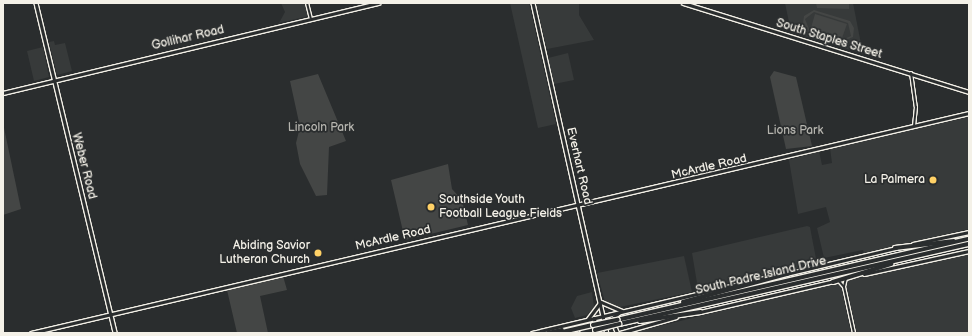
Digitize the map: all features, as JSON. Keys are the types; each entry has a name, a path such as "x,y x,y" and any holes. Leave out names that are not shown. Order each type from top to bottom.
{"highway":[{"name":"South Padre Island Drive","path":"558,333 969,239"},
{"path":"895,248 959,241"},
{"name":"South Padre Island Drive","path":"582,333 969,244"},
{"path":"833,282 907,258"},
{"path":"637,315 786,274"},
{"path":"620,324 700,312"},
{"path":"548,333 575,329"}],"main road":[{"name":"Weber Road","path":"36,3 115,333"},
{"name":"Gollihar Road","path":"3,92 378,3"},
{"name":"Everhart Road","path":"533,3 607,333"},
{"name":"South Staples Street","path":"682,3 911,73 969,93"},
{"name":"McArdle Road","path":"31,333 578,203 709,177 914,125 969,113"},
{"path":"532,333 604,315 969,232"},
{"path":"620,333 700,312 969,251"},
{"path":"588,319 601,302 622,311"},
{"path":"617,333 611,319 622,311"},
{"path":"593,318 598,321 599,333"}],"street":[{"path":"307,3 311,19"},
{"path":"911,73 916,107 914,125"},
{"path":"846,278 844,287 854,333"},
{"path":"838,280 844,287"}],"shaded area":[{"path":"281,3 306,3 309,16 279,23 285,12"},
{"path":"510,3 529,3 556,124 538,128"},
{"path":"536,3 579,3 579,15 594,40 547,49"},
{"path":"785,3 853,3 863,54 791,32"},
{"path":"54,41 55,45 65,43 72,71 57,75 49,42"},
{"path":"43,47 49,77 34,81 27,51"},
{"path":"568,53 574,80 554,84 548,58"},
{"path":"969,117 969,229 864,253 863,250 824,258 817,228 830,222 826,207 798,214 789,160 819,151 822,165 832,163 830,148"},
{"path":"807,226 810,227 817,264 698,289 692,253"},
{"path":"969,252 969,333 857,333 846,285 849,280"},
{"path":"684,256 692,292 620,307 605,302 597,273"},
{"path":"836,283 841,286 851,333 631,333"},
{"path":"592,292 594,307 587,315 575,318 571,308 577,296"}],"green space":[{"path":"816,3 849,3 849,9 817,8"},
{"path":"814,10 850,21 854,28 853,37 841,42 802,30 804,16","holes":["814,12 848,23 851,36 842,40 809,29 805,19"]},
{"path":"815,14 847,24 842,38 811,28"},
{"name":"Lions Park","path":"774,71 796,77 812,146 786,149 770,77"},
{"name":"Lincoln Park","path":"318,74 346,141 329,147 327,195 316,196 300,164 296,143 300,127 290,81"},
{"path":"3,123 21,209 3,215"},
{"name":"Southside Youth Football League Fields","path":"448,164 452,189 462,200 468,225 405,240 391,180"},
{"path":"283,276 287,290 260,296 268,333 237,333 227,290"}],"place":[{"name":"La Palmera","path":"933,180"},
{"name":"Southside Youth Football League Fields","path":"431,207"},
{"name":"Abiding Savior Lutheran Church","path":"318,253"}]}
